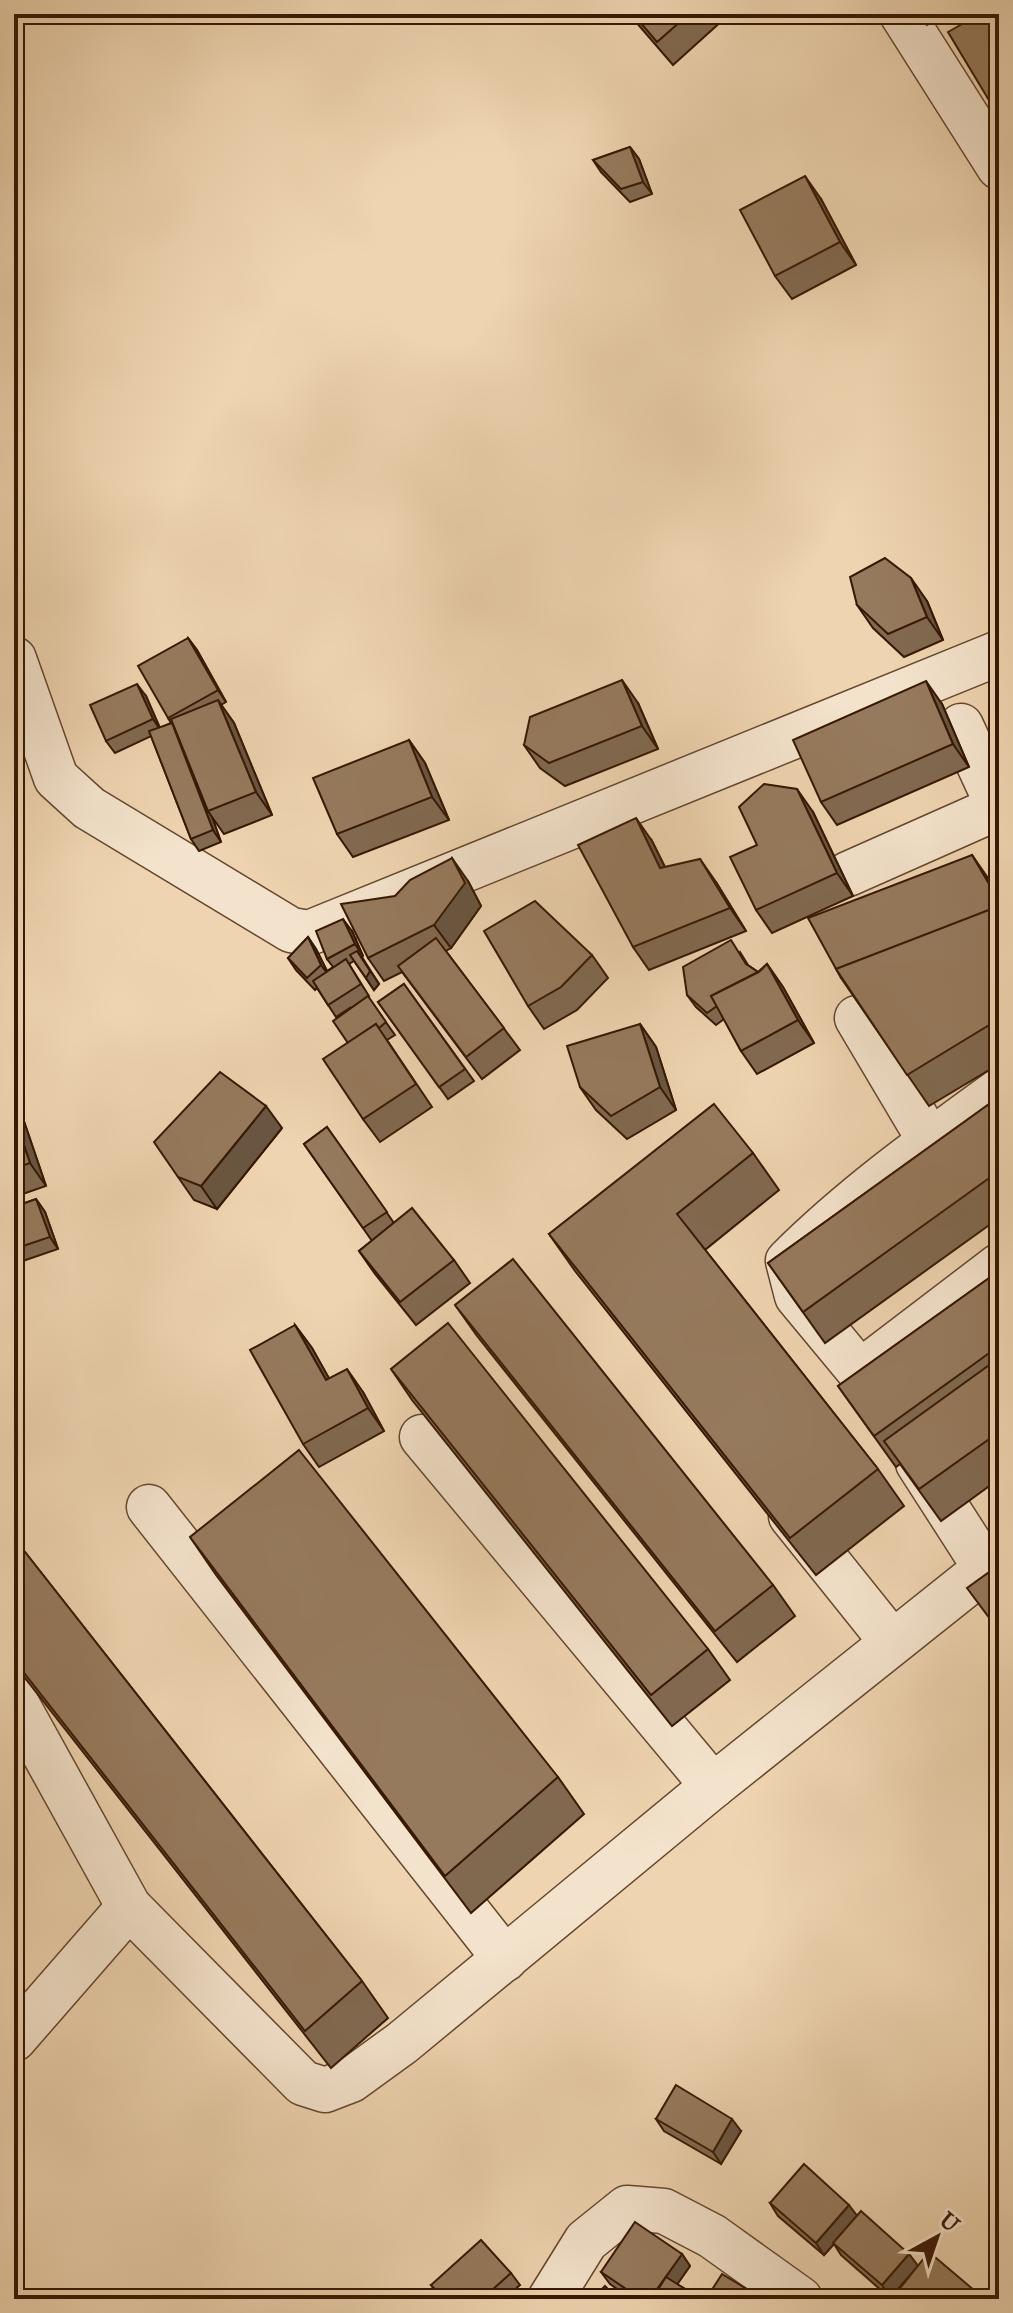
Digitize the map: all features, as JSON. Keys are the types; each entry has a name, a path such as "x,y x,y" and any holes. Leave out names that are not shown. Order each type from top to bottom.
{"street":[{"path":"902,14 999,167"},
{"path":"14,659 56,778 89,808 291,930 309,933 999,653"},
{"path":"848,874 999,807 961,726"},
{"path":"857,1018 930,1141"},
{"path":"14,1699 129,1907 303,2083 325,2090 351,2080 402,2043 892,1642 994,1572 860,1372 797,1296 788,1261 818,1231 930,1141 999,1091"},
{"path":"860,1372 999,1266"},
{"path":"422,1437 713,1786"},
{"path":"764,1483 892,1642"},
{"path":"149,1507 505,1959"},
{"path":"14,2039 129,1907"},
{"path":"550,2299 586,2241 627,2208 664,2211 700,2230 800,2299"}],"building":[{"path":"633,14 689,14 657,42"},
{"path":"980,14 999,16 999,117 948,32"},
{"path":"630,147 643,182 621,189 593,160"},
{"path":"805,176 840,242 775,276 740,210"},
{"path":"885,558 911,578 927,617 888,634 857,605 850,577"},
{"path":"188,638 218,690 168,718 138,666"},
{"path":"622,680 642,726 549,763 524,745 530,717"},
{"path":"926,681 953,744 821,802 793,740"},
{"path":"137,684 153,719 106,741 90,705"},
{"path":"218,700 256,792 208,811 171,719"},
{"path":"172,723 213,830 191,839 149,731"},
{"path":"409,740 432,797 337,834 313,778"},
{"path":"764,784 797,789 837,873 756,910 730,857 757,845 739,807"},
{"path":"636,818 660,868 700,859 730,908 633,947 578,845"},
{"path":"972,855 999,901 999,907 836,969 808,918"},
{"path":"452,858 465,883 434,925 368,958 341,904 395,896 410,880"},
{"path":"535,901 592,955 561,987 528,1006 484,931"},
{"path":"999,906 999,1019 907,1075 836,969"},
{"path":"343,919 355,944 327,959 316,931"},
{"path":"308,937 321,965 307,978 288,958"},
{"path":"436,938 504,1028 466,1057 398,966"},
{"path":"731,940 746,964 758,972 711,996 717,1006 707,1013 687,995 683,967"},
{"path":"357,951 370,971 366,978 350,955"},
{"path":"346,959 361,984 328,1005 313,981"},
{"path":"767,964 798,1020 741,1051 711,996 759,972"},
{"path":"404,984 465,1069 439,1087 378,1002"},
{"path":"368,996 386,1022 379,1028 376,1024 348,1043 333,1021"},
{"path":"376,1024 416,1084 363,1119 323,1059"},
{"path":"640,1024 660,1087 611,1116 580,1087 567,1046"},
{"path":"220,1072 266,1106 201,1186 178,1177 154,1142"},
{"path":"999,1097 999,1171 803,1312 768,1263"},
{"path":"714,1104 753,1153 677,1214 878,1469 790,1538 549,1234"},
{"path":"14,1116 30,1163 14,1169"},
{"path":"327,1127 387,1212 363,1228 304,1144"},
{"path":"36,1199 50,1237 14,1249 14,1207"},
{"path":"412,1208 454,1260 400,1302 359,1251"},
{"path":"513,1259 773,1585 715,1631 455,1305"},
{"path":"999,1271 999,1346 874,1436 838,1386"},
{"path":"448,1323 708,1649 651,1695 391,1369"},
{"path":"295,1325 326,1380 347,1369 368,1408 303,1444 250,1350"},
{"path":"999,1358 999,1432 919,1489 884,1441"},
{"path":"299,1450 558,1777 445,1876 190,1537"},
{"path":"14,1538 362,1981 305,2031 14,1660"},
{"path":"999,1565 999,1631 967,1588"},
{"path":"676,2085 732,2119 713,2152 656,2119"},
{"path":"804,2164 849,2205 816,2243 770,2203"},
{"path":"861,2211 909,2254 882,2285 833,2243"},
{"path":"635,2222 682,2254 650,2299 641,2299 601,2272"},
{"path":"481,2240 511,2273 482,2299 444,2299 431,2285"},
{"path":"929,2252 975,2291 968,2299 906,2299 897,2292"},
{"path":"722,2274 760,2297 759,2299 706,2299"},
{"path":"666,2277 701,2299 652,2299"},
{"path":"605,2286 618,2299 592,2299"}]}
